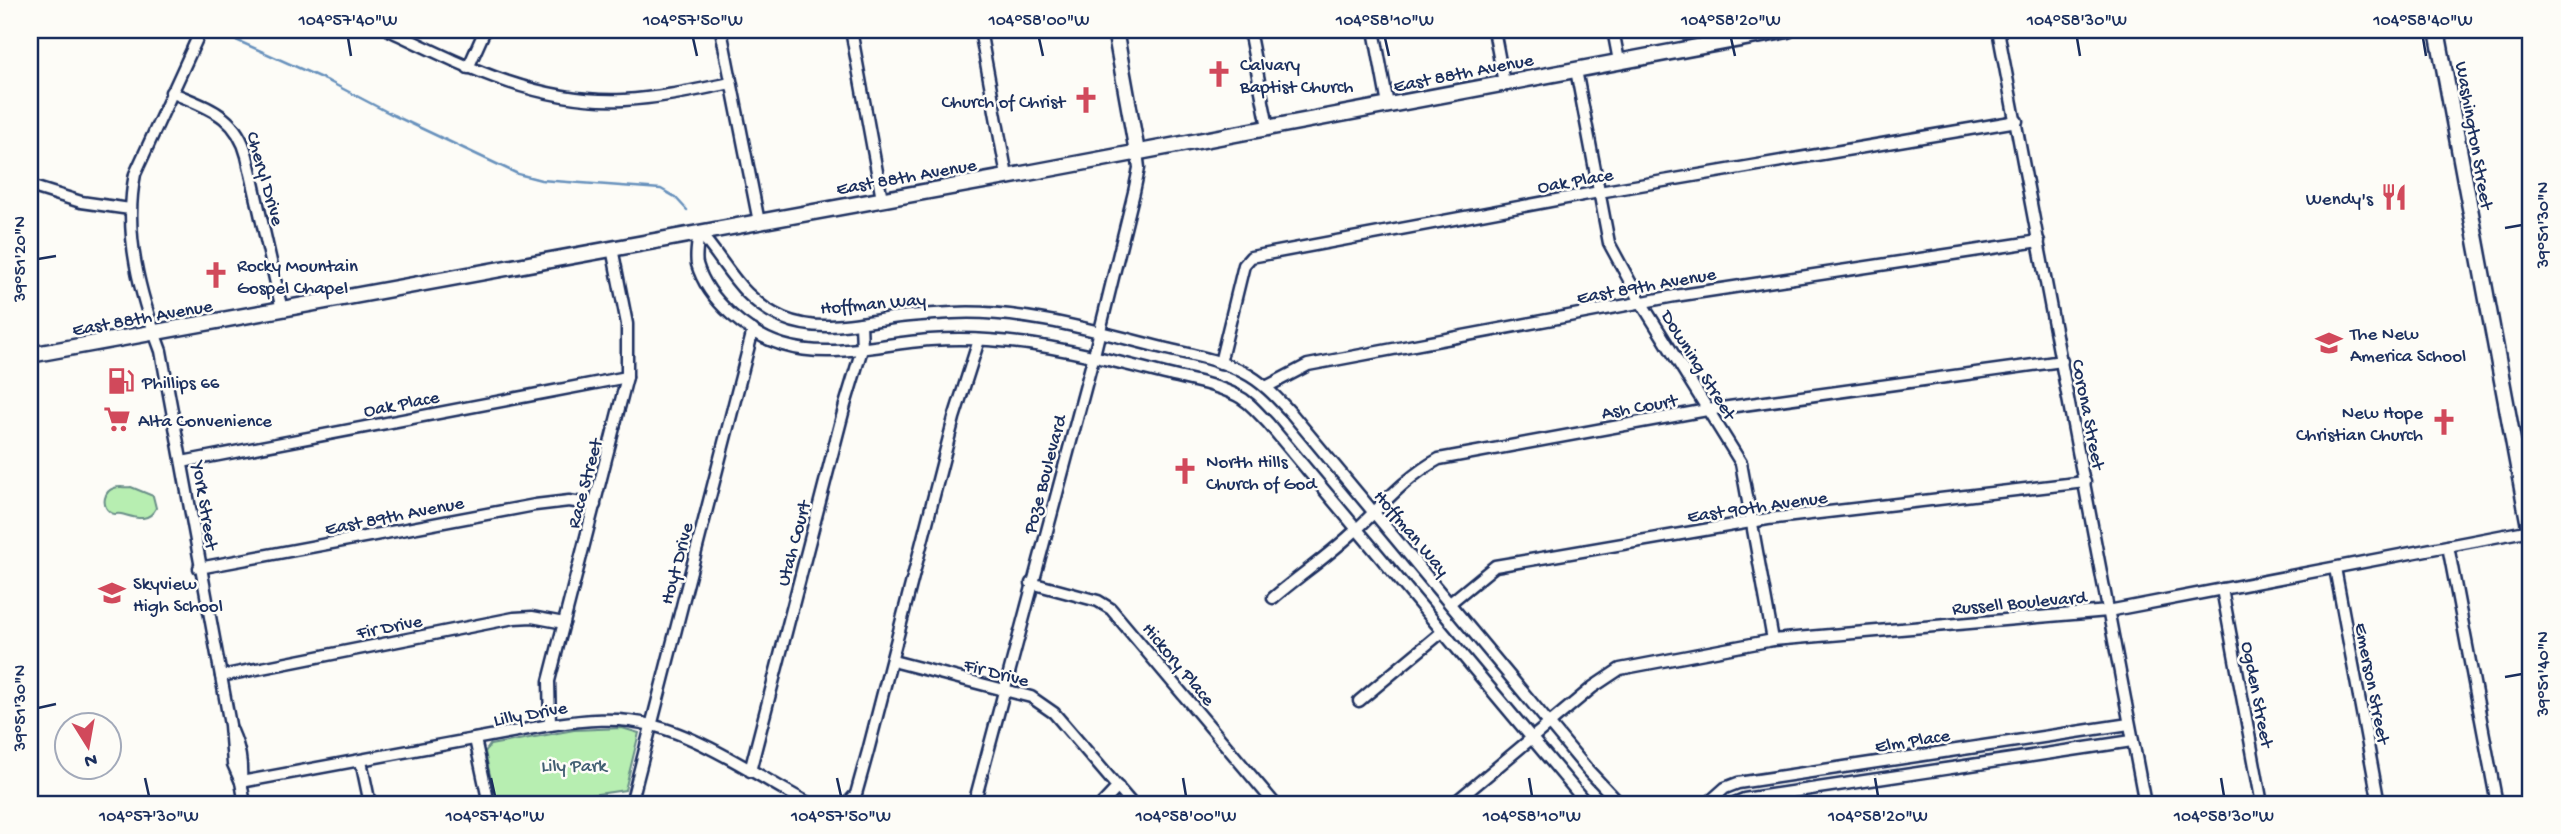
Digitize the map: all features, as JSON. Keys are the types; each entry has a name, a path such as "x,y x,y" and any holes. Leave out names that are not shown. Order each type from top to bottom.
{"main road":[{"path":"1115,30 1137,152"},
{"name":"East 88th Avenue","path":"30,355 1576,70 1734,35 1788,30"},
{"name":"Washington Street","path":"2437,30 2531,533"}],"street":[{"path":"389,30 468,68 535,91 592,99 647,98 731,83"},
{"path":"468,68 485,30"},
{"path":"721,30 759,222"},
{"path":"851,30 882,199"},
{"path":"979,30 1007,176"},
{"path":"1249,30 1268,127"},
{"path":"1374,30 1388,105"},
{"path":"1494,30 1504,83"},
{"path":"1613,30 1619,61"},
{"name":"Corona Street","path":"1998,30 2145,804"},
{"name":"York Street","path":"201,31 135,174 130,209 132,242 141,286 161,351 230,725 233,764 241,782 245,804"},
{"name":"Downing Street","path":"1576,70 1609,243 1641,302 1741,463 1773,640"},
{"name":"Cheryl Drive","path":"171,92 219,114 239,132 247,156 282,310"},
{"name":"Oak Place","path":"1220,363 1244,265 1251,257 1599,192 2017,121"},
{"name":"Poze Boulevard","path":"974,804 1094,355 1134,192 1139,168 1137,152"},
{"path":"30,186 82,202 130,209"},
{"path":"699,233 696,261 703,276 729,311 753,330 783,345 820,352 930,340 1035,344 1094,355 1211,386 1244,400 1268,423 1587,804"},
{"name":"Hoffman Way","path":"699,233 718,254 736,284 752,300 785,319 806,325 827,327 900,317 983,312 1099,332 1220,363 1245,373 1266,387 1291,414 1620,804"},
{"name":"East 89th Avenue","path":"1266,387 1308,365 1641,302 2039,241"},
{"name":"Race Street","path":"550,725 549,681 627,377 627,324 612,248"},
{"name":"Utah Court","path":"750,771 862,349 860,323"},
{"name":"Hoyt Drive","path":"631,804 753,330"},
{"path":"848,804 856,794 954,418 979,340"},
{"name":"Ash Court","path":"1273,598 1357,529 1426,466 1439,459 1707,410 2062,361"},
{"name":"Oak Place","path":"182,461 627,377"},
{"name":"East 90th Avenue","path":"1450,603 1494,566 1752,521 2085,482"},
{"name":"East 89th Avenue","path":"199,568 535,505 569,501 595,505"},
{"name":"Russell Boulevard","path":"1453,804 1593,687 1620,669 1773,640 2108,611 2448,546 2531,533"},
{"path":"2448,546 2497,804"},
{"name":"Emerson Street","path":"2335,568 2379,804"},
{"name":"Hickory Place","path":"1031,583 1098,601 1111,609 1275,804"},
{"name":"Ogden Street","path":"2222,589 2262,804"},
{"name":"Fir Drive","path":"221,676 514,618 532,617 564,623"},
{"path":"1359,701 1443,632"},
{"name":"Fir Drive","path":"892,661 1031,697 1049,708 1132,804"},
{"name":"Lilly Drive","path":"241,782 595,719 651,724 695,741 810,804"},
{"name":"Elm Place","path":"1707,804 1726,788 1738,783 2129,724"},
{"path":"475,739 489,804"},
{"name":"Elm Place","path":"1732,804 2132,741"},
{"path":"361,761 370,804"},
{"path":"1102,804 1118,788"}],"green space":[{"path":"116,487 131,487 153,496 156,508 149,516 140,518 114,514 107,509 105,502 108,492"},
{"name":"Lily Park","path":"622,728 639,733 625,790 529,804 496,804 485,752 490,745 574,730"}],"waterway":[{"path":"218,32 328,81 518,174 541,180 661,189 675,197 687,210"}],"place":[{"name":"Calvary Baptist Church","path":"1219,74"},
{"name":"Church of Christ","path":"1086,100"},
{"name":"Wendy's","path":"2394,197"},
{"name":"Rocky Mountain Gospel Chapel","path":"216,275"},
{"name":"The New America School","path":"2329,343"},
{"name":"Phillips 66","path":"121,381"},
{"name":"Alta Convenience","path":"117,419"},
{"name":"New Hope Christian Church","path":"2444,422"},
{"name":"North Hills Church of God","path":"1185,471"},
{"name":"Skyview High School","path":"112,593"}]}
